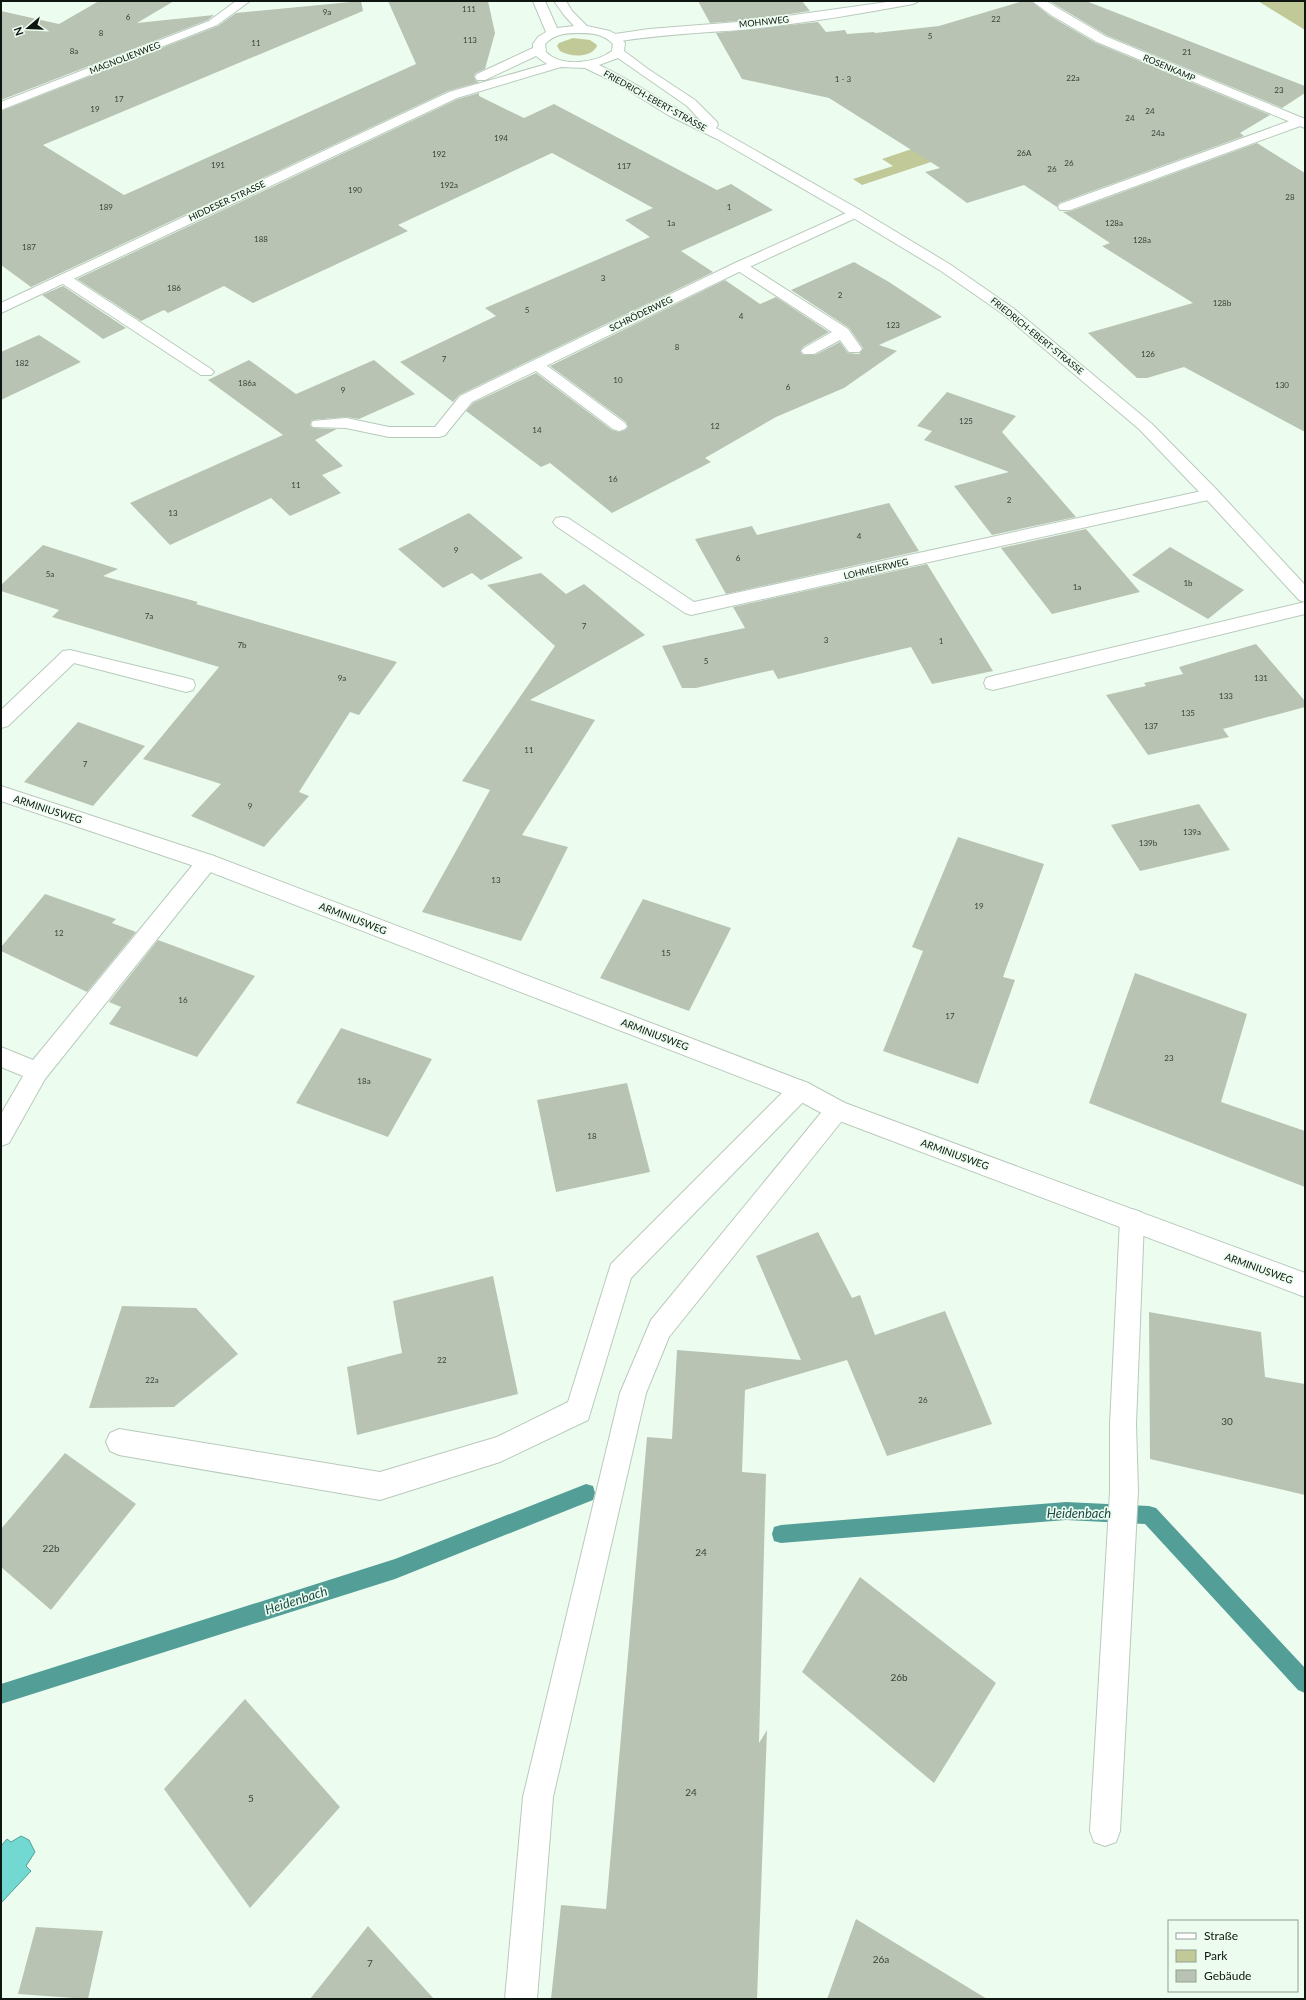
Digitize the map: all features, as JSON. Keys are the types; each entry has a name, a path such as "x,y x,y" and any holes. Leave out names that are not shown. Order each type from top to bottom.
{"street":[{"name":"MAGNOLIENWEG","path":"1,106 213,23 244,1"},
{"path":"539,1 553,33"},
{"path":"560,1 568,13 584,29"},
{"name":"MOHNWEG","path":"615,38 682,28 750,25 858,12 913,1"},
{"name":"ROSENKAMP","path":"1038,1 1055,13 1101,39 1302,123"},
{"path":"584,29 598,31 615,38 619,46 618,52 609,59 588,65 559,64 542,56 539,50 541,41 553,33 584,29"},
{"name":"HIDDESER STRASSE","path":"453,95 476,79 539,50"},
{"name":"FRIEDRICH-EBERT-STRASSE","path":"618,52 644,72 690,103 722,136"},
{"name":"HIDDESER STRASSE","path":"1,309 453,95 559,64"},
{"name":"FRIEDRICH-EBERT-STRASSE","path":"588,65 622,80 672,112 722,136 855,213 946,268 1008,311 1145,426 1211,494 1305,596"},
{"path":"1065,207 1302,123"},
{"name":"SCHRÖDERWEG","path":"319,424 346,423 389,432 440,432 466,399 740,266 855,213"},
{"path":"740,266 843,332 854,348"},
{"path":"65,279 206,372"},
{"path":"809,351 843,332"},
{"path":"537,365 619,426"},
{"name":"LOHMEIERWEG","path":"562,522 691,609 858,574 1211,494"},
{"path":"992,683 1305,608"},
{"path":"1,721 70,656 186,685"},
{"name":"ARMINIUSWEG","path":"1,793 207,862 800,1090 837,1110 1305,1285"},
{"path":"1,1136 37,1072 207,862"},
{"path":"1,1057 37,1072"},
{"path":"119,1442 380,1486 500,1449 579,1411 620,1272 800,1090"},
{"path":"521,1999 538,1797 633,1393 660,1329 837,1110"},
{"path":"1105,1830 1124,1491 1123,1424 1132,1220"}],"green space":[{"path":"1258,1 1305,1 1305,30"},
{"path":"573,38 590,40 597,45 596,48 589,54 579,56 560,51 557,46 559,43"},
{"path":"1016,114 1039,126 862,185 853,179 893,166 882,159"}],"water":[{"path":"21,1836 29,1840 35,1852 26,1866 31,1871 1,1903 1,1846 7,1839 11,1842"}],"building":[{"path":"99,1 174,1 137,23 214,15 208,20 1,100 1,11 59,24"},
{"path":"361,1 363,11 43,145 124,195 416,64 388,1 488,1 495,33 485,69 476,73 474,76 476,81 480,82 448,91 31,287 1,265 1,111 218,26 236,13"},
{"path":"698,1 802,1 810,11 751,20 710,23"},
{"path":"1023,1 1031,1 1050,16 1096,43 1270,115 1240,133 1244,136 1059,203 1057,207 1024,185 967,203 925,172 940,168 829,98 742,79 716,33 818,22 826,32 845,30 847,34 875,33 939,26"},
{"path":"1049,1 1086,1 1305,86 1305,93 1282,108 1106,35"},
{"path":"479,93 479,96 524,118 554,104 717,190 731,184 773,210 681,251 713,272 459,395 453,402 400,362 496,316 485,308 650,237 625,220 653,208 552,153 398,225 408,231 253,303 224,286 168,313 164,310 141,321 77,279 458,99"},
{"path":"1257,143 1305,173 1305,432 1184,367 1147,378 1137,378 1088,333 1193,303 1102,246 1110,243 1063,212 1071,211"},
{"path":"854,262 889,282 942,317 879,345 897,351 844,388 776,417 705,458 711,462 612,513 550,463 541,467 466,411 473,403 536,373 612,430 619,432 625,430 628,427 626,422 550,366 725,280 760,304 776,297 829,332 803,347 800,351 803,355 815,355 840,342 848,353 859,354 863,348 849,328 791,290"},
{"path":"63,286 126,328 103,339 42,295"},
{"path":"39,335 81,362 1,400 1,352"},
{"path":"249,360 296,394 374,360 415,394 359,419 346,417 312,420 310,425 313,428 337,429 315,440 343,466 322,475 341,493 290,516 271,498 170,545 130,503 283,435 208,380"},
{"path":"947,392 1016,416 1002,432 1076,517 992,535 954,486 1009,472 924,440 932,431 917,426"},
{"path":"889,503 919,551 726,594 695,539 752,526 757,535"},
{"path":"469,513 523,558 481,580 472,573 443,588 398,549"},
{"path":"1086,529 1140,592 1052,614 1001,548"},
{"path":"43,545 118,569 103,576 198,602 196,604 397,662 359,715 350,712 299,792 309,796 264,847 191,816 221,784 143,759 219,667 52,617 59,610 1,591 1,585"},
{"path":"1170,547 1244,590 1208,619 1132,575"},
{"path":"927,564 993,671 932,684 911,647 778,679 773,670 696,688 682,688 662,646 745,628 733,607"},
{"path":"541,573 566,594 584,584 645,635 530,700 595,720 522,835 568,847 521,941 422,912 490,790 462,781 555,646 487,585"},
{"path":"1256,644 1305,701 1305,707 1223,729 1229,737 1148,755 1106,695 1146,686 1144,683 1183,674 1179,667"},
{"path":"78,722 145,746 93,806 24,782"},
{"path":"1199,804 1230,850 1140,871 1111,825"},
{"path":"958,837 1044,864 1003,977 1015,980 978,1084 883,1051 923,951 912,947"},
{"path":"45,894 116,919 112,923 136,932 87,992 1,951 1,947"},
{"path":"643,899 731,928 689,1011 600,978"},
{"path":"158,940 255,976 197,1057 109,1024 121,1007 109,1002"},
{"path":"1135,973 1247,1014 1221,1102 1305,1131 1305,1187 1089,1103"},
{"path":"341,1028 432,1059 388,1137 296,1103"},
{"path":"627,1083 650,1172 556,1192 537,1100"},
{"path":"818,1232 852,1298 860,1295 875,1335 945,1311 992,1424 887,1456 847,1360 745,1390 742,1472 766,1474 759,1743 767,1730 757,1999 551,1999 561,1905 606,1909 647,1437 672,1439 677,1350 801,1360 756,1256"},
{"path":"493,1276 518,1394 357,1435 347,1367 402,1353 393,1301"},
{"path":"122,1306 196,1308 238,1354 174,1407 89,1408"},
{"path":"1149,1312 1261,1332 1265,1377 1305,1384 1305,1495 1150,1459"},
{"path":"65,1453 136,1504 51,1610 1,1567 1,1529"},
{"path":"860,1577 996,1683 934,1783 802,1672"},
{"path":"245,1699 340,1807 250,1908 164,1789"},
{"path":"856,1919 987,1999 827,1999"},
{"path":"368,1926 434,1999 310,1999"},
{"path":"36,1927 103,1931 88,1999 18,1994"}],"waterway":[{"name":"Heidenbach","path":"1,1694 395,1569 586,1493"},
{"name":"Heidenbach","path":"781,1534 1066,1511 1149,1515 1305,1683"}]}
